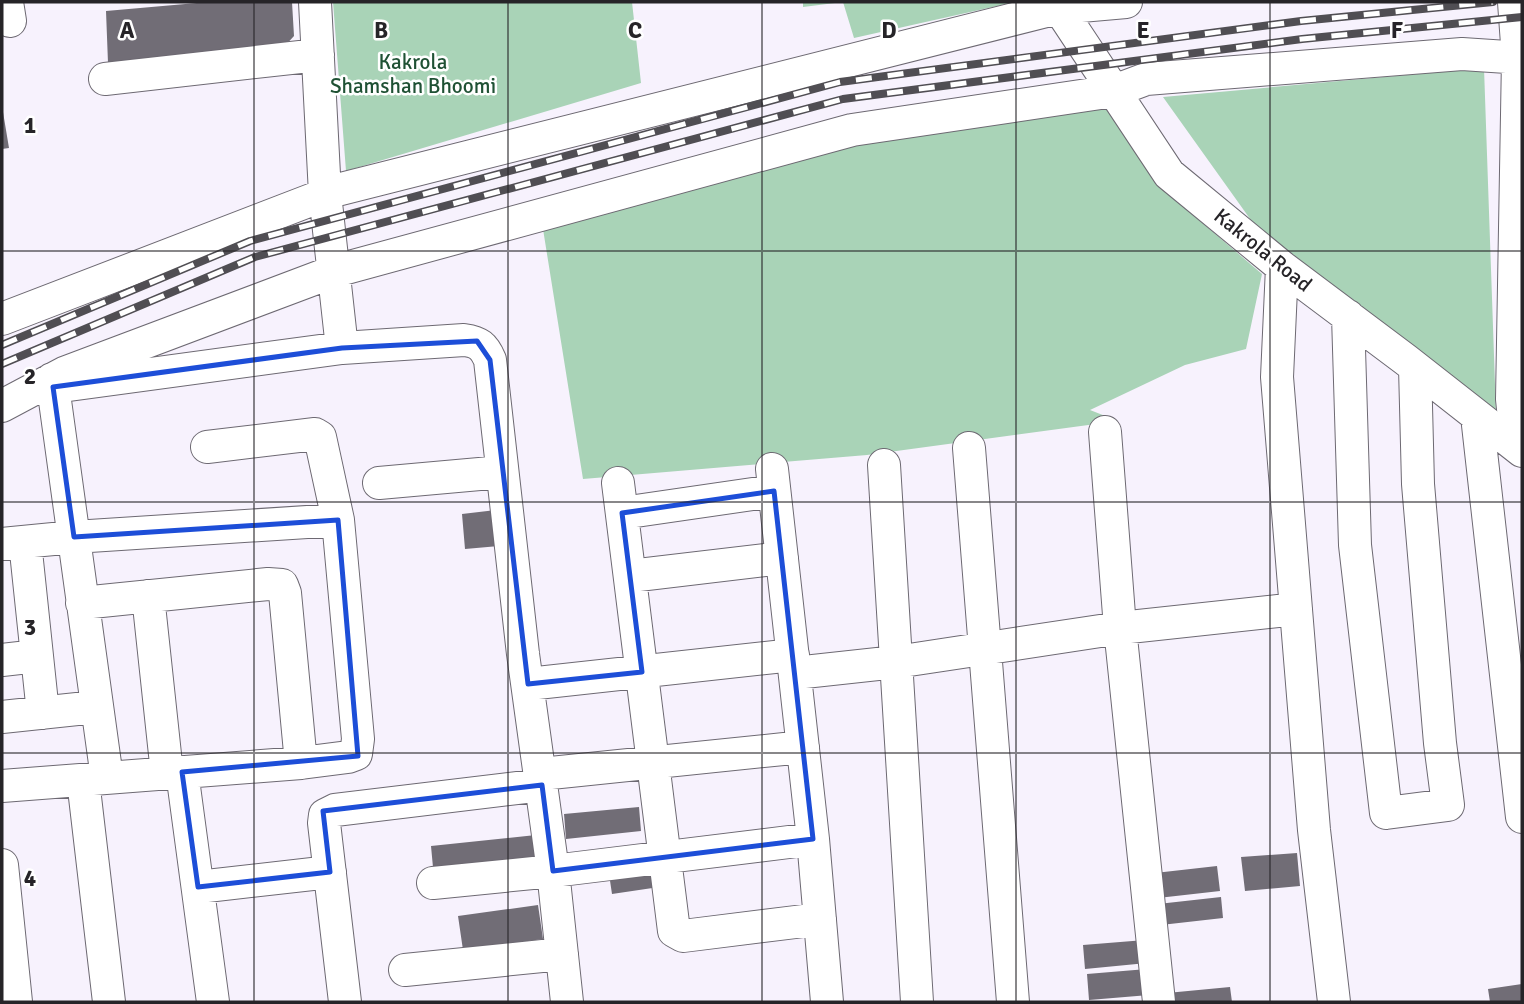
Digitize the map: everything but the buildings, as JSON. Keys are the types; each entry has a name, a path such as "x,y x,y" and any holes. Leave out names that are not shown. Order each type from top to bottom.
{"street":[{"path":"315,2 325,194 342,348"},
{"path":"2,319 325,194 1056,5 1126,2"},
{"path":"1514,2 1520,58 1512,399 1520,449"},
{"name":"Kakrola Road","path":"1056,5 1169,174 1282,267 1520,449"},
{"path":"2,406 53,383 335,271 852,130 1114,91 1146,79 1462,54 1520,58"},
{"path":"105,79 318,55"},
{"path":"1282,267 1277,377 1320,894 1334,1002"},
{"path":"1348,316 1355,545 1387,813 1448,805 1440,743 1418,484 1415,367"},
{"path":"53,383 342,348 464,340 477,341 485,349 490,360 567,1002"},
{"path":"53,383 96,707 95,779 109,1002"},
{"path":"1477,416 1522,817"},
{"path":"1105,432 1120,628 1159,1002"},
{"path":"2,786 301,763 356,754 358,748 338,520 320,437 315,434 207,447"},
{"path":"969,447 1013,1002"},
{"path":"884,465 916,1002"},
{"path":"379,483 502,472"},
{"path":"820,919 678,935 672,925 620,498 773,480 813,839 820,919 827,1002"},
{"path":"43,713 37,656 13,543 338,520"},
{"path":"630,576 782,558"},
{"path":"82,603 268,584 282,585 285,593 301,763"},
{"path":"148,596 175,773 198,887 213,1002"},
{"path":"528,684 642,672 896,662 1120,628 1296,610"},
{"path":"2,660 37,656"},
{"path":"2,717 96,707"},
{"path":"345,1002 324,823 325,815 330,811 653,762 803,747"},
{"path":"433,883 813,839"},
{"path":"2,865 16,1002"},
{"path":"198,887 330,872"},
{"path":"405,970 562,954"}],"highlighted area":[{"path":"477,341 490,360 528,684 642,672 622,513 774,491 813,839 553,871 542,785 323,811 330,872 198,887 182,772 358,756 338,520 74,537 53,387 342,348"}],"green space":[{"name":"Kakrola Shamshan Bhoomi","path":"333,2 632,2 641,83 346,171"},
{"path":"803,2 843,2 803,7"},
{"path":"843,2 1015,2 854,38"},
{"path":"1484,68 1496,413 1258,230 1163,97"},
{"path":"1104,103 1171,196 1262,274 1246,349 1185,365 1090,410 1118,421 867,455 583,479 543,229 876,137"}],"railway":[{"path":"2,345 250,241 840,82 1301,21 1493,2"},
{"path":"2,364 255,257 843,99 1302,39 1522,17"}]}
